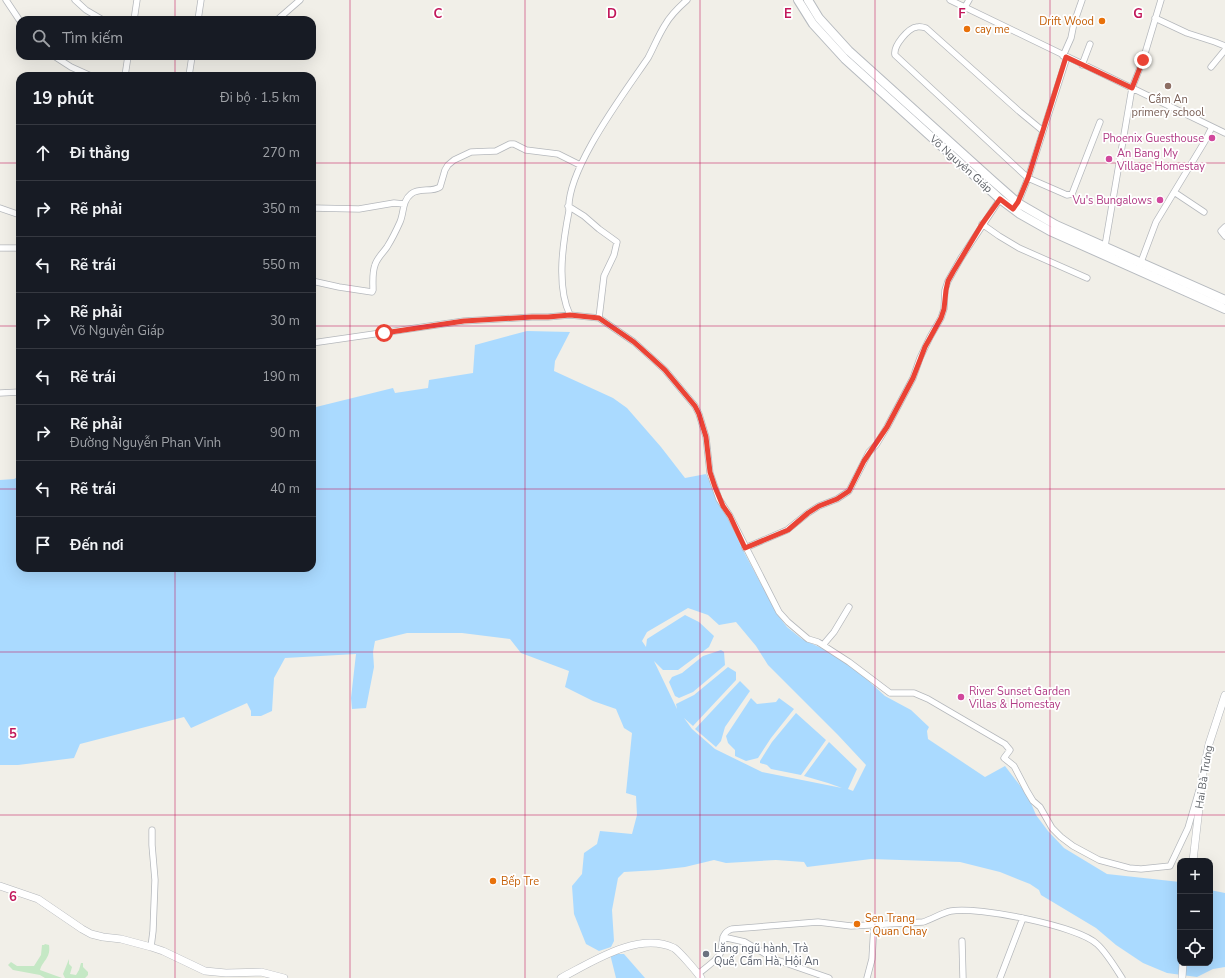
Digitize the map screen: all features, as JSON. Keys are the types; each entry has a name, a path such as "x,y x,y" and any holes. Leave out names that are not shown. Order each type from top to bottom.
{"main road":[{"name":"Võ Nguyên Giáp","path":"798,0 813,24 845,59 1000,199 1225,300"},
{"name":"Võ Nguyên Giáp","path":"808,0 819,18 849,51 993,181 1034,223 1225,309"}],"street":[{"path":"6,0 17,16"},
{"path":"75,0 86,10 96,16"},
{"path":"135,16 137,0"},
{"path":"199,16 201,0"},
{"path":"282,16 300,0"},
{"path":"570,315 565,302 562,258 569,211 568,206 572,186 580,165 605,122 655,46 665,25 687,0"},
{"path":"950,0 958,2 965,7 1065,57 1225,133"},
{"path":"965,7 970,0"},
{"path":"1016,206 1028,178 1082,0"},
{"path":"1105,246 1132,88 1143,60 1161,0"},
{"path":"1155,18 1187,33 1225,46"},
{"path":"1043,131 926,28 914,28 895,47 895,55 1028,178 1067,195 1072,194 1100,122"},
{"path":"1082,64 1090,44"},
{"path":"1211,67 1225,50"},
{"path":"60,60 82,72"},
{"path":"126,72 127,60"},
{"path":"190,72 191,60"},
{"path":"1141,262 1156,222 1212,127"},
{"path":"316,282 339,288 372,292 374,266 387,247 399,224 407,198 416,191 432,191 440,187 448,165 454,160 471,152 490,152 510,144 514,144 526,150 558,154 580,165"},
{"path":"1174,192 1204,212"},
{"path":"745,548 788,530 808,513 819,506 837,499 849,491 864,461 887,427 913,378 927,342 941,318 944,309 948,281 982,224 1000,199"},
{"path":"316,208 359,209 394,203 404,204"},
{"path":"568,206 584,216 617,242 614,254 604,276 599,318"},
{"path":"0,208 16,214"},
{"path":"982,224 1019,248 1087,278"},
{"path":"1225,227 1221,231 1225,236"},
{"path":"0,248 16,248"},
{"path":"316,342 445,323 570,315 599,318 634,342 653,359 665,370 695,406 706,437 710,472 715,487 723,506 730,516 779,612 808,639 823,645 850,662 890,693 914,693 928,698 1004,744 1010,750 1004,758 1014,766 1027,791 1040,807 1052,828 1061,837 1073,846 1099,860 1129,868 1141,869 1170,866 1188,828 1196,795 1202,781"},
{"path":"0,394 16,393"},
{"path":"823,645 834,632 849,607"},
{"name":"Hai Bà Trưng","path":"1193,858 1202,781 1209,744 1225,695"},
{"path":"150,947 153,931 155,880 152,830"},
{"path":"0,886 38,899 91,934 121,939 150,947 205,971 226,976 266,973 284,978"},
{"path":"560,978 623,947 645,944 659,944 675,949 699,976 720,954 723,937 729,930 732,929 818,922 851,926 923,922 952,911 1001,914 1023,918 1086,936 1097,944 1122,978"},
{"path":"1000,978 1023,918"},
{"path":"867,978 872,959 874,925"},
{"path":"723,937 745,942 774,959 829,978"},
{"path":"962,941 963,978"},
{"path":"1182,978 1183,966"}],"green space":[{"path":"42,945 49,945 49,953 40,970 62,978 45,978 40,975 13,970 8,965 11,962 17,966 34,966 41,955"},
{"path":"69,959 69,964 72,967 70,974 76,975 81,963 83,963 83,967 88,972 88,975 85,978 65,978 63,974"}],"water":[{"path":"527,331 570,332 555,361 554,371 613,398 627,408 661,447 685,478 706,474 744,552 777,614 787,627 802,639 836,655 860,673 885,696 911,710 929,727 927,731 928,739 985,777 1005,766 1028,796 1036,815 1048,831 1064,848 1107,874 1177,882 1177,966 1213,966 1213,891 1225,893 1225,967 1213,969 1197,977 1167,973 1143,963 1116,945 1096,928 1041,895 1039,890 1030,884 1000,872 960,862 871,859 807,867 804,862 776,860 726,863 714,860 685,867 624,872 618,878 612,910 614,941 611,947 599,951 586,944 574,914 572,886 582,874 584,853 597,844 600,831 632,834 637,815 636,796 626,793 632,733 624,728 616,709 593,701 565,687 569,671 521,653 510,639 462,633 407,633 375,641 373,652 374,667 366,708 352,709 351,698 356,654 285,658 274,678 272,711 261,716 251,716 251,711 247,703 191,728 184,717 80,744 74,758 18,765 0,765 0,480 16,478 16,572 316,572 316,407 393,388 395,393 428,388 429,380 473,373 475,345","holes":["688,608 708,615 719,625 736,622 756,646 768,665 866,765 853,791 848,789 857,769 829,742 804,776 842,788 762,772 715,749 692,729 684,718 693,726 736,680 736,672 728,667 694,695 676,704 677,709 654,661 663,670 678,670 709,647 714,636 699,622 685,615 647,639 646,647 642,641 647,632"]},
{"path":"721,650 724,652 725,665 693,692 679,698 675,696 669,682 672,677 682,673 703,656"},
{"path":"740,681 750,691 725,727 721,741 716,747 695,729"},
{"path":"751,698 757,704 776,702 779,698 794,709 771,738 758,758 746,761 735,756 735,750 728,743 726,736"},
{"path":"796,713 826,740 801,775 771,769 767,765 760,763 772,742"},
{"path":"610,954 624,954 645,978 616,978"}],"place":[{"name":"Drift Wood","path":"1102,21"},
{"name":"cay me","path":"967,29"},
{"name":"Cầm An primery school","path":"1168,86"},
{"name":"Phoenix Guesthouse","path":"1212,138"},
{"name":"An Bang My Village Homestay","path":"1109,159"},
{"name":"Vu's Bungalows","path":"1160,200"},
{"name":"River Sunset Garden Villas & Homestay","path":"961,697"},
{"name":"Bếp Tre","path":"493,881"},
{"name":"Sen Trang - Quan Chay","path":"857,924"},
{"name":"Lăng ngũ hành, Trà Quế, Cẩm Hà, Hội An","path":"706,954"}],"route":[{"path":"384,333 464,321 570,315 599,318 634,342 653,359 665,370 695,406 702,422 706,437 710,472 719,499 730,516 745,548 788,530 808,513 819,506 837,499 849,491 869,452 876,445 887,427 918,368 920,358 925,347 941,318 944,309 948,281 961,258 982,224 1000,199 1013,209 1018,202 1028,178 1066,57 1132,88 1143,60"}]}
